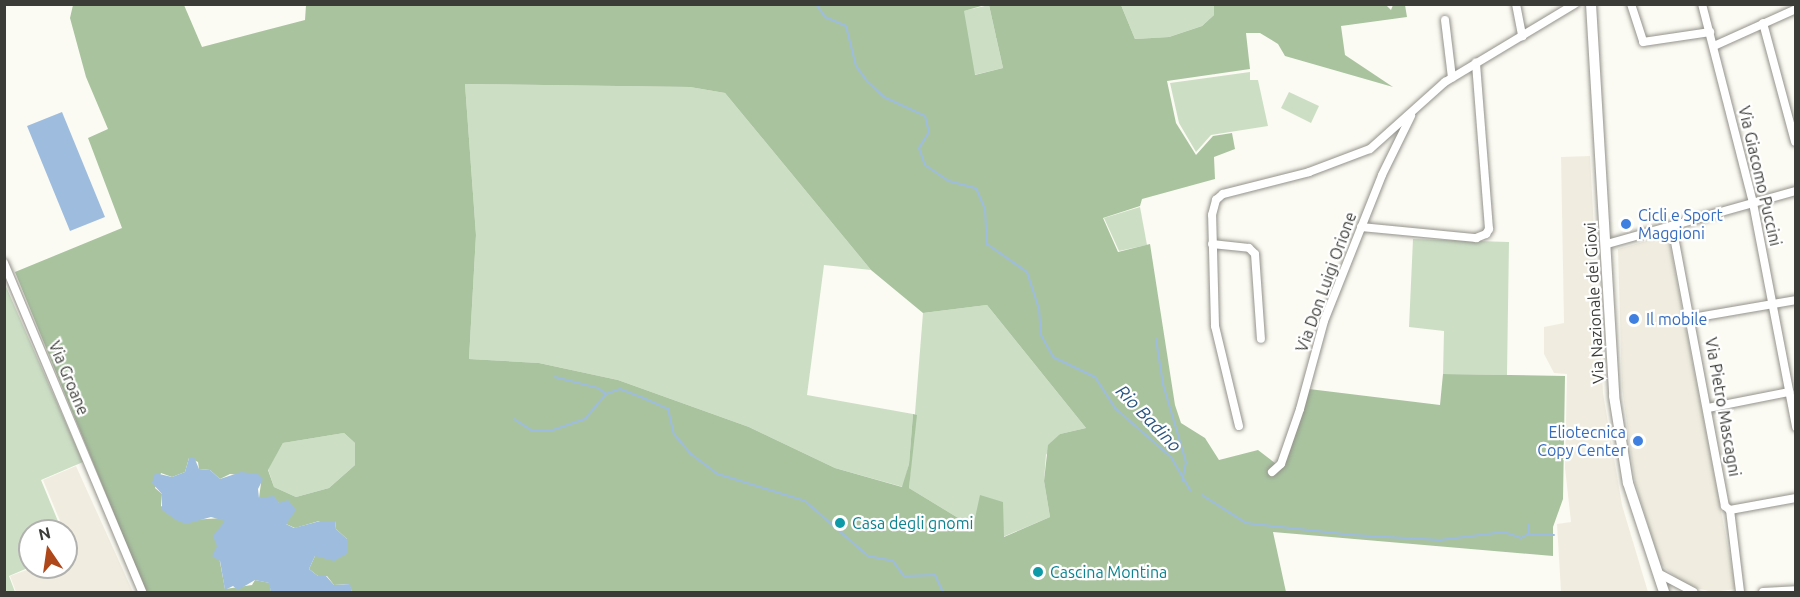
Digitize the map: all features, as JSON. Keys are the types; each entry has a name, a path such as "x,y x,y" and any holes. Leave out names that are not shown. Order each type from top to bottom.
{"main road":[{"name":"Via Nazionale dei Giovi","path":"1591,4 1620,443 1635,509 1664,592"}],"street":[{"path":"1516,4 1522,36"},
{"path":"1239,426 1215,326 1212,215 1216,200 1223,194 1309,172 1370,149 1417,105 1452,78 1575,4"},
{"path":"1631,4 1643,42 1710,32"},
{"name":"Via Giacomo Puccini","path":"1702,4 1753,203 1796,427"},
{"path":"1714,46 1796,9"},
{"path":"1445,20 1452,78"},
{"path":"1763,23 1794,142"},
{"path":"1361,227 1476,238 1486,234 1489,229 1476,63"},
{"name":"Via Don Luigi Orione","path":"1272,472 1281,464 1324,321 1361,227 1405,124 1417,105"},
{"path":"1607,244 1796,191"},
{"name":"Via Pietro Mascagni","path":"1672,226 1692,318 1725,506 1730,510 1740,592"},
{"path":"1212,244 1249,248 1255,254 1261,339"},
{"name":"Via Groane","path":"4,263 142,592"},
{"path":"1692,318 1796,300"},
{"path":"1708,408 1789,392"},
{"path":"1730,510 1796,498"},
{"path":"1658,573 1685,592"},
{"path":"1763,592 1796,590"}],"shaded area":[{"path":"1590,156 1603,393 1622,505 1648,592 1561,592 1557,524 1571,522 1565,468 1567,374 1554,373 1544,354 1544,327 1564,323 1561,157"},
{"path":"1668,235 1736,589 1713,592 1687,586 1660,564 1635,482 1622,387 1618,249"},
{"path":"76,466 133,592 16,592 10,576 18,573 18,579 78,579 78,519 59,519 43,480"}],"green space":[{"path":"1385,4 1391,10 1393,5 1405,5 1407,17 1341,26 1345,55 1393,87 1285,56 1278,44 1260,33 1246,33 1250,69 1167,81 1176,123 1196,155 1213,136 1232,133 1235,149 1214,157 1215,179 1142,199 1140,206 1103,218 1118,252 1150,244 1175,405 1181,423 1205,438 1219,460 1258,450 1280,467 1309,389 1440,405 1443,374 1565,376 1563,499 1553,527 1553,556 1273,532 1286,592 352,592 349,584 334,585 327,576 318,576 309,569 315,556 347,539 336,529 335,521 319,521 295,528 286,524 279,503 259,498 261,483 251,476 230,474 220,479 210,470 199,469 198,462 189,458 185,472 172,477 161,473 155,488 162,494 161,506 190,520 223,518 226,522 217,546 225,589 252,585 255,580 270,583 271,592 146,592 15,272 122,228 88,138 108,129 86,77 70,18 73,5 184,5 202,47 305,20 306,5 985,5 964,11 975,75 1003,68 989,5 1121,5 1135,39 1169,37 1202,26 1214,15 1214,5","holes":["465,84 690,87 725,93 871,270 923,313 987,305 1086,428 1060,434 1048,445 1044,481 1050,517 1004,537 1003,502 980,495 973,527 909,488 917,415 913,414 909,464 902,487 835,468 749,427 618,380 539,363 469,359 476,235","344,433 355,443 355,465 329,488 296,497 274,487 268,470 283,443"]},
{"path":"989,5 1003,68 974,75 963,11"},
{"path":"1121,5 1214,5 1214,15 1202,26 1169,37 1135,39"},
{"path":"1250,72 1250,80 1258,80 1268,126 1211,135 1196,152 1179,123 1170,83"},
{"path":"465,84 690,87 725,93 871,270 824,265 807,395 913,414 909,464 903,487 835,468 749,427 618,380 539,363 469,359 476,235"},
{"path":"1289,92 1319,106 1311,123 1281,108"},
{"path":"1140,207 1147,245 1119,251 1104,218"},
{"path":"1413,239 1509,242 1507,375 1443,374 1444,331 1409,327"},
{"path":"4,282 83,462 41,480 57,519 18,519 18,572 9,576 15,592 4,592"},
{"path":"987,305 1086,428 1060,434 1046,455 1044,481 1050,517 1003,537 973,527 909,488 923,313"},
{"path":"344,433 355,443 355,465 329,488 296,497 274,487 268,469 283,443"}],"water":[{"path":"62,112 105,217 70,231 27,126"},
{"path":"194,457 199,469 210,470 220,479 241,472 258,474 263,479 258,489 259,498 274,496 279,503 288,500 296,510 286,524 294,528 320,521 335,521 336,529 347,539 348,553 334,561 315,556 309,569 318,576 326,576 334,585 350,584 352,592 271,592 269,583 255,580 238,590 233,586 225,590 220,561 212,556 217,546 213,536 225,521 211,517 186,524 176,520 162,510 162,494 152,483 155,473 172,477 185,472 189,458"}],"waterway":[{"name":"Rio Badino","path":"816,4 825,17 846,26 856,66 867,81 884,97 925,116 929,132 919,148 925,165 949,181 976,188 985,209 987,244 1027,272 1039,308 1041,335 1053,357 1095,377 1116,409 1171,457 1191,491"},
{"path":"1156,339 1163,384 1186,462 1182,481"},
{"path":"555,377 598,388 606,394"},
{"path":"514,419 531,430 550,431 585,419 606,394 620,389 641,397 668,409 674,434 691,454 718,474 805,501 868,556 893,561 904,576 935,575 943,592"},
{"name":"Rio Badino","path":"1202,495 1246,523 1352,535 1440,540 1504,532 1521,538 1528,534 1528,524"},
{"path":"1528,534 1554,535"}],"place":[{"name":"Cicli e Sport Maggioni","path":"1626,224"},
{"name":"Il mobile","path":"1634,319"},
{"name":"Eliotecnica Copy Center","path":"1638,441"},
{"name":"Casa degli gnomi","path":"840,523"},
{"name":"Cascina Montina","path":"1038,572"}]}
